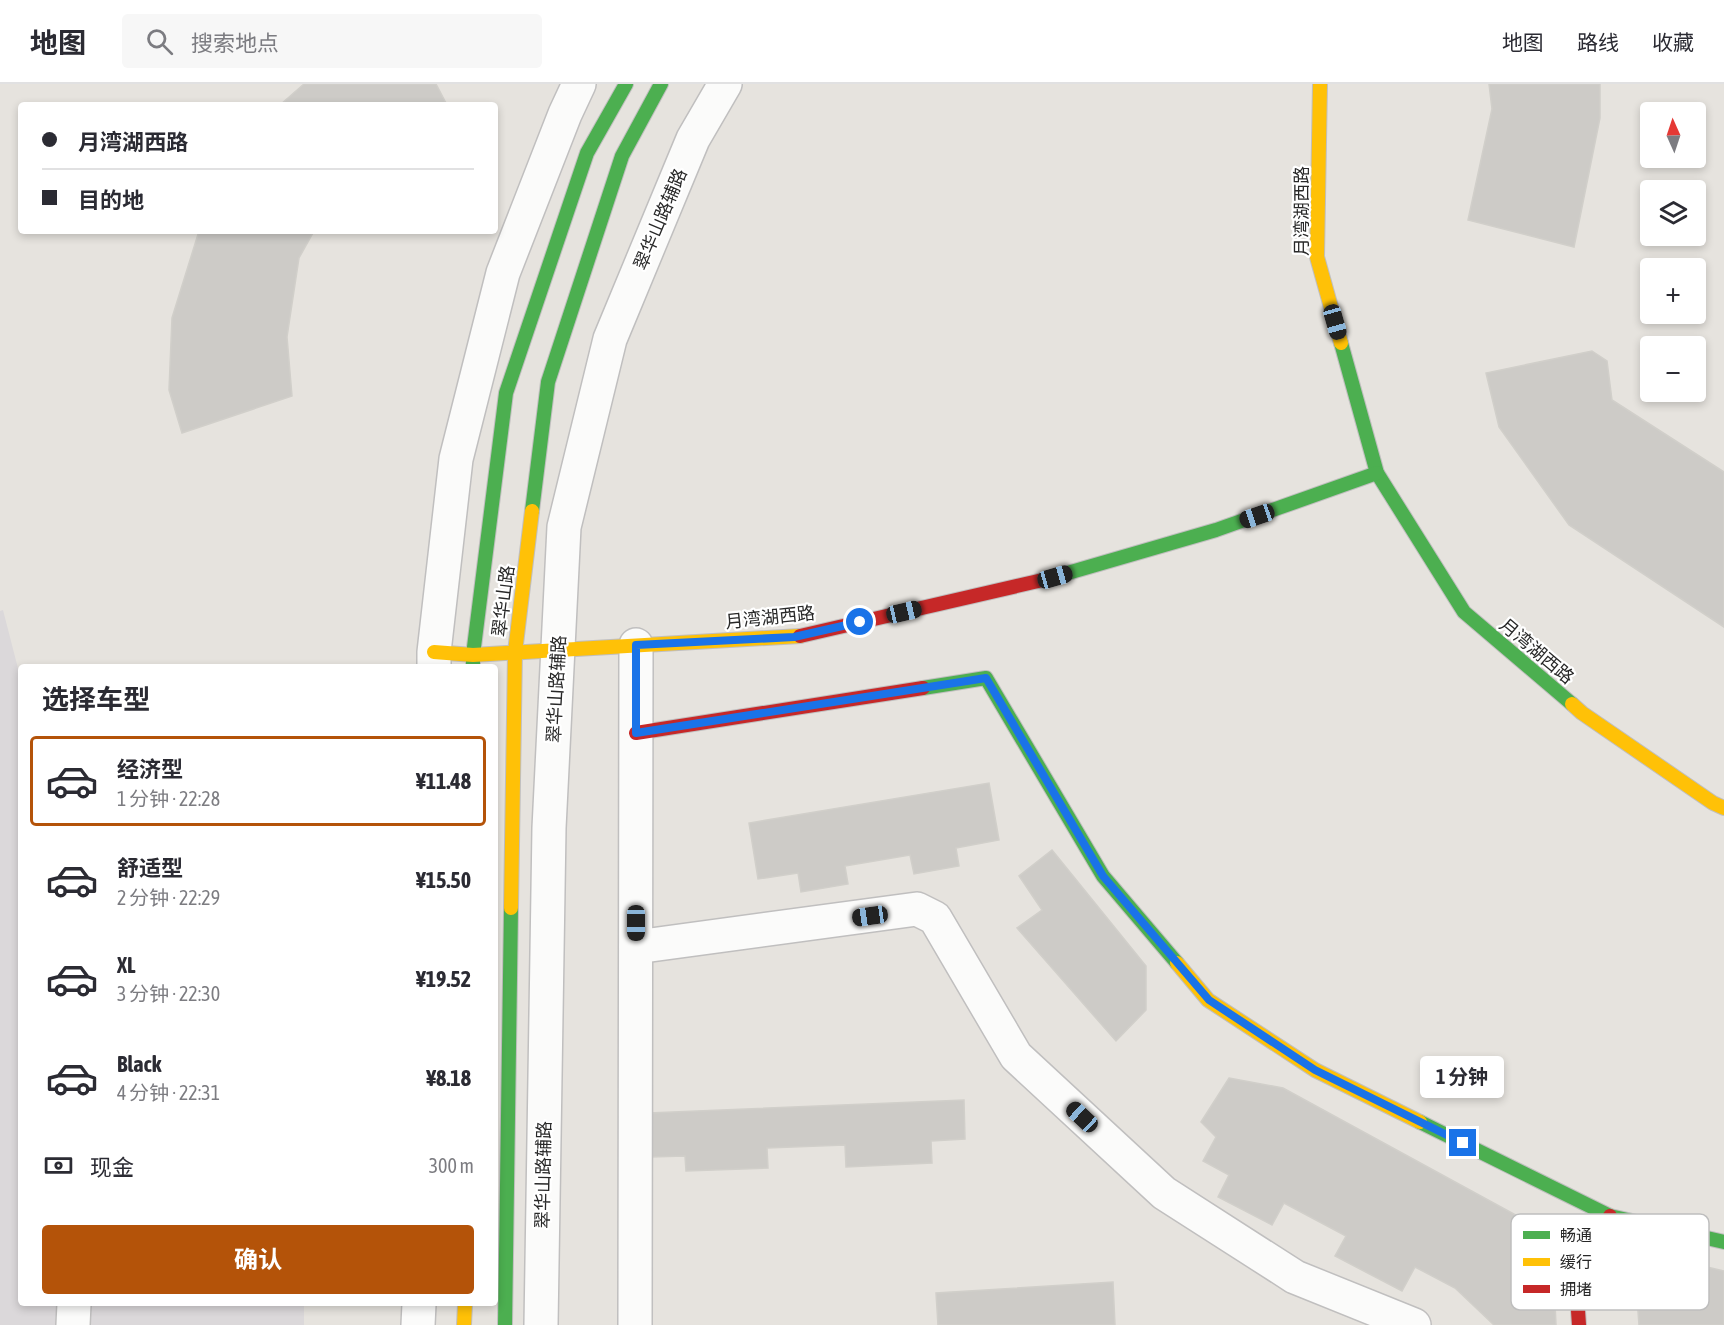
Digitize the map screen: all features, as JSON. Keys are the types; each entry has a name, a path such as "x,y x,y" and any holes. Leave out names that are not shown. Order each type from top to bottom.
{"main road":[{"name":"翠华山路","path":"473,662 506,393 587,153 626,84"},
{"name":"翠华山路","path":"505,1325 515,652 548,382 622,156 661,84"},
{"name":"月湾湖西路","path":"1320,84 1317,257 1377,473 1464,612 1582,713 1713,802 1724,807"},
{"name":"月湾湖西路","path":"434,660 473,662 515,652 794,637 1034,582 1216,530 1377,473"},
{"path":"636,733 986,678 1103,876 1209,1000 1315,1070 1606,1214"},
{"path":"1709,1239 1724,1242"},
{"path":"464,1325 465,1306"},
{"path":"1578,1310 1579,1325"}],"street":[{"path":"434,660 456,459 503,273 579,84"},
{"name":"翠华山路辅路","path":"541,1325 549,828 564,527 610,339 693,139 725,84"},
{"path":"635,1325 636,645"},
{"path":"636,947 917,909 934,918 1016,1056 1164,1193 1295,1277 1414,1325"},
{"path":"74,1306 74,1325"},
{"path":"418,1325 419,1306"}],"shaded area":[{"path":"3,610 18,668 18,1306 304,1306 304,1325 0,1325 0,611"}],"building":[{"path":"304,84 436,84 445,102 283,102"},
{"path":"1489,84 1600,84 1600,118 1574,247 1468,220 1492,109"},
{"path":"198,234 312,234 299,258 287,337 292,396 182,433 169,390 172,318"},
{"path":"1592,351 1607,361 1612,400 1724,472 1724,627 1569,525 1499,427 1486,373"},
{"path":"989,783 999,840 956,848 959,866 914,874 910,855 845,866 848,884 801,892 798,873 758,879 749,823"},
{"path":"1052,850 1146,966 1146,1010 1116,1041 1017,928 1042,910 1019,876"},
{"path":"1229,1078 1283,1088 1514,1214 1511,1214 1511,1310 1555,1310 1556,1325 1494,1325 1455,1288 1415,1267 1402,1291 1335,1256 1346,1236 1284,1203 1272,1225 1218,1197 1229,1175 1203,1161 1216,1137 1201,1122"},
{"path":"964,1100 965,1139 931,1141 932,1163 846,1167 845,1145 767,1148 768,1168 686,1171 685,1156 651,1157 649,1113"},
{"path":"1709,1267 1724,1271 1724,1325 1639,1325 1638,1310 1709,1310"},
{"path":"1113,1282 1115,1325 938,1325 936,1293"}],"traffic: fast":[{"path":"473,664 506,393 587,153 626,84"},
{"path":"532,511 548,382 622,156 661,84"},
{"path":"1341,343 1377,473 1464,612 1572,704"},
{"path":"1047,579 1216,530 1377,473"},
{"path":"923,688 986,678 1103,876 1177,963"},
{"path":"505,1325 511,908"},
{"path":"1420,1122 1606,1214"},
{"path":"1709,1239 1724,1242"}],"traffic: slow":[{"path":"1320,84 1317,257 1341,343"},
{"path":"511,908 515,652 532,511"},
{"path":"434,652 473,655 800,636"},
{"path":"1572,704 1713,803 1724,808"},
{"path":"1177,963 1208,1000 1315,1070 1420,1122"},
{"path":"464,1325 465,1306"}],"traffic: jam":[{"path":"800,636 1047,579"},
{"path":"636,733 923,688"},
{"path":"1578,1310 1579,1325"}],"route":[{"path":"860,622 794,637 636,645 636,733 986,678 1103,876 1209,1000 1315,1070 1463,1143"}]}
